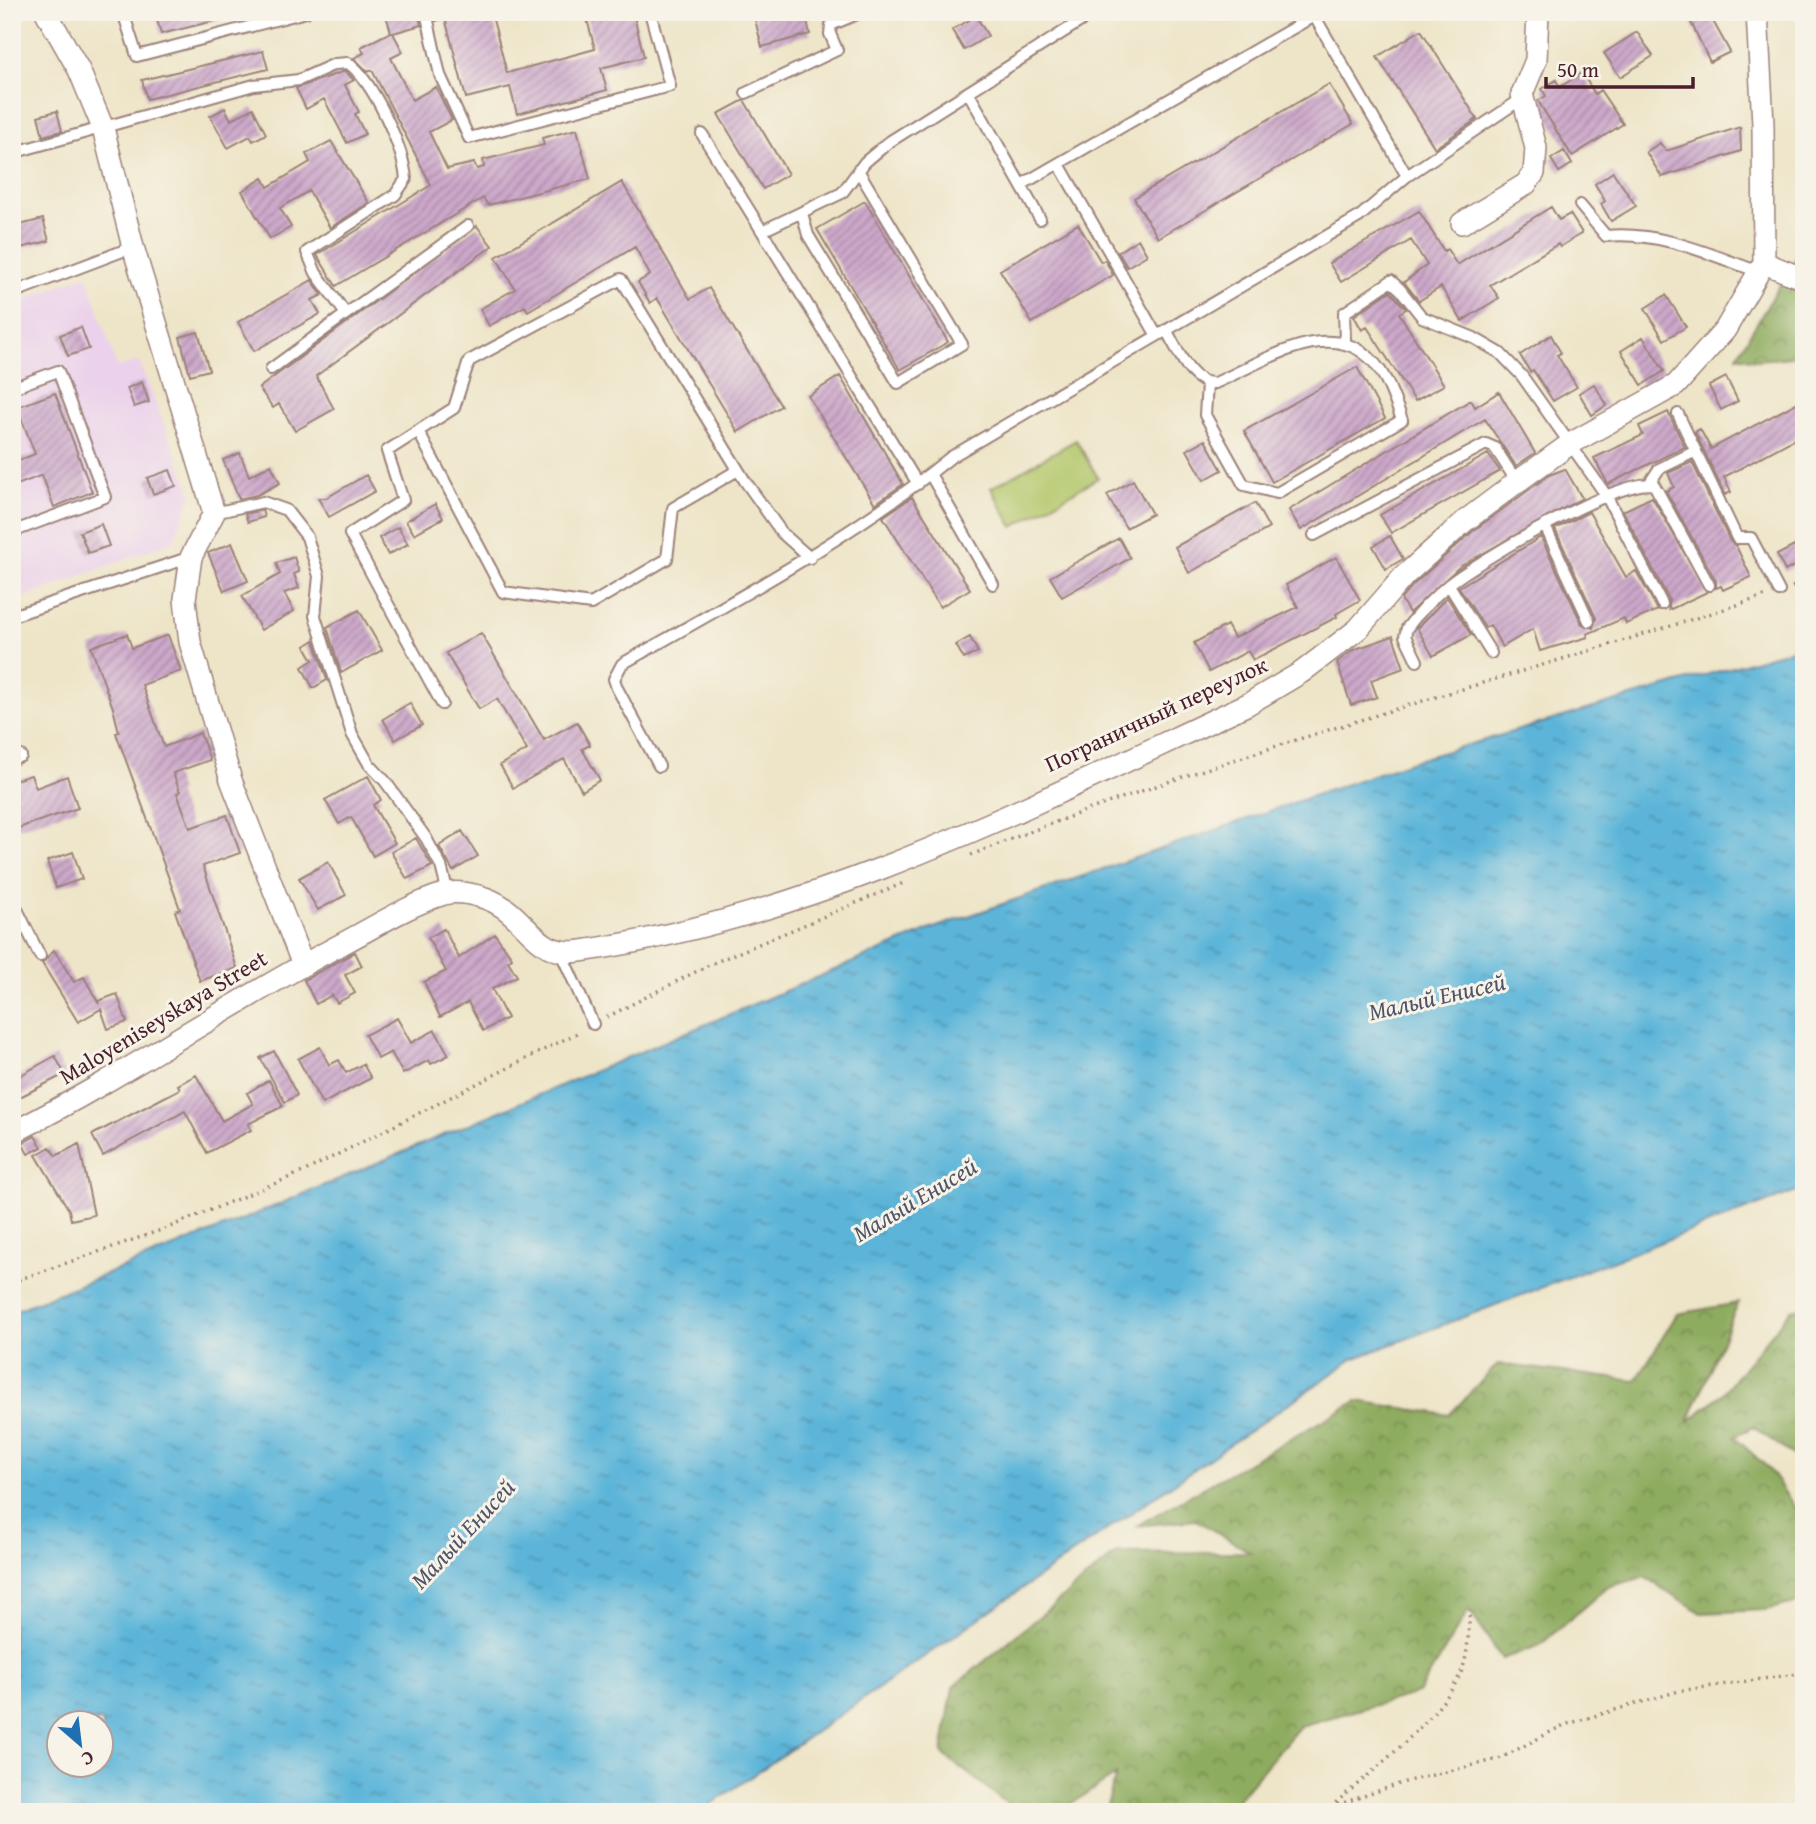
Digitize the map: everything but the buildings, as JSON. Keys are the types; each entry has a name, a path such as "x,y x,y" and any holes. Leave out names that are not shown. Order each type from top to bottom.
{"street":[{"path":"46,12 79,70 103,128 132,247 214,513 191,557 185,599 190,642 232,780 303,965 417,904 448,892 466,893 503,905 546,947 561,953"},
{"path":"1462,223 1526,184 1534,173 1536,148 1522,94 1536,60 1538,12"},
{"path":"1757,12 1763,124 1762,267 1804,279"},
{"name":"Пограничный переулок","path":"561,953 578,952 732,920 882,870 1248,704 1302,672 1358,629 1404,576 1465,521 1517,482 1570,444 1676,386 1726,330 1762,267"},
{"name":"Maloyeniseyskaya Street","path":"12,1133 87,1095 303,965"}],"lane":[{"path":"122,12 137,56 306,12"},
{"path":"426,12 440,75 469,138 670,86 650,12"},
{"path":"746,93 837,50 830,34 831,25 862,12"},
{"path":"762,231 802,214 842,192 859,170 889,142 1095,12"},
{"path":"1021,186 1313,14 1407,176"},
{"path":"12,153 254,85 299,80 335,64 348,63 361,73 404,158 406,179 395,195 307,252 316,273 346,314"},
{"path":"968,92 1040,219"},
{"path":"659,765 617,688 614,680 616,671 810,558 918,484 951,457 1359,217 1407,176 1517,102 1522,94"},
{"path":"702,134 918,484"},
{"path":"1059,164 1162,333 1195,377 1207,384 1215,383 1304,344 1345,340 1366,355 1385,378 1402,420 1277,494 1244,485 1205,415 1207,384"},
{"path":"802,214 808,235 898,383 962,344 859,170"},
{"path":"1580,205 1606,236 1632,233 1666,239 1762,267"},
{"path":"271,369 468,226"},
{"path":"12,293 132,247"},
{"path":"442,704 350,534 404,500 387,451 454,408 469,361 621,279 738,470 782,533 810,558"},
{"path":"1345,340 1344,313 1391,282 1422,317 1474,338 1500,353 1522,376 1606,495 1662,604"},
{"path":"12,388 58,371 105,497 12,532"},
{"path":"1678,414 1737,538 1751,538 1779,592"},
{"path":"418,431 503,592 554,601 591,604 667,559 673,508 738,470"},
{"path":"1314,535 1486,444 1494,448 1517,482"},
{"path":"1416,661 1405,636 1407,628 1449,585 1545,526 1606,495 1649,484 1660,469 1696,451"},
{"path":"930,474 993,583"},
{"path":"1649,484 1657,489 1709,585"},
{"path":"214,513 263,502 286,510 306,537 319,576 315,616 352,734 369,764 385,780 426,838 441,866 448,892"},
{"path":"1545,526 1589,621"},
{"path":"12,616 191,557"},
{"path":"1449,585 1492,653"},
{"path":"12,899 40,956"},
{"path":"561,953 593,1024"}],"path":[{"path":"961,860 1049,824 1246,756 1804,583"},
{"path":"12,1282 167,1228 305,1171 711,964 910,880"},
{"path":"1325,1812 1423,1724 1453,1689 1464,1665 1470,1610"},
{"path":"1331,1807 1408,1782 1499,1759 1563,1725 1679,1691 1804,1673"}],"shaded area":[{"path":"87,274 117,367 139,361 192,495 173,541 12,602 12,304"}],"green space":[{"path":"1798,255 1804,257 1804,356 1756,360 1737,356"},
{"path":"1076,440 1098,478 1013,527 991,488"},
{"path":"1738,1303 1688,1422 1723,1393 1791,1310 1804,1308 1804,1463 1753,1427 1734,1437 1768,1468 1804,1521 1804,1601 1764,1610 1702,1613 1644,1577 1607,1587 1540,1645 1502,1659 1469,1610 1418,1693 1300,1726 1227,1812 1105,1812 1116,1775 1058,1812 1018,1812 942,1753 953,1687 1117,1553 1250,1552 1196,1520 1136,1526 1357,1401 1449,1415 1498,1364 1636,1381 1677,1314"}],"water":[{"name":"Малый Енисей","path":"1804,646 1804,1188 1353,1359 700,1812 12,1812 12,1312 249,1217 934,928 1410,762"}]}
